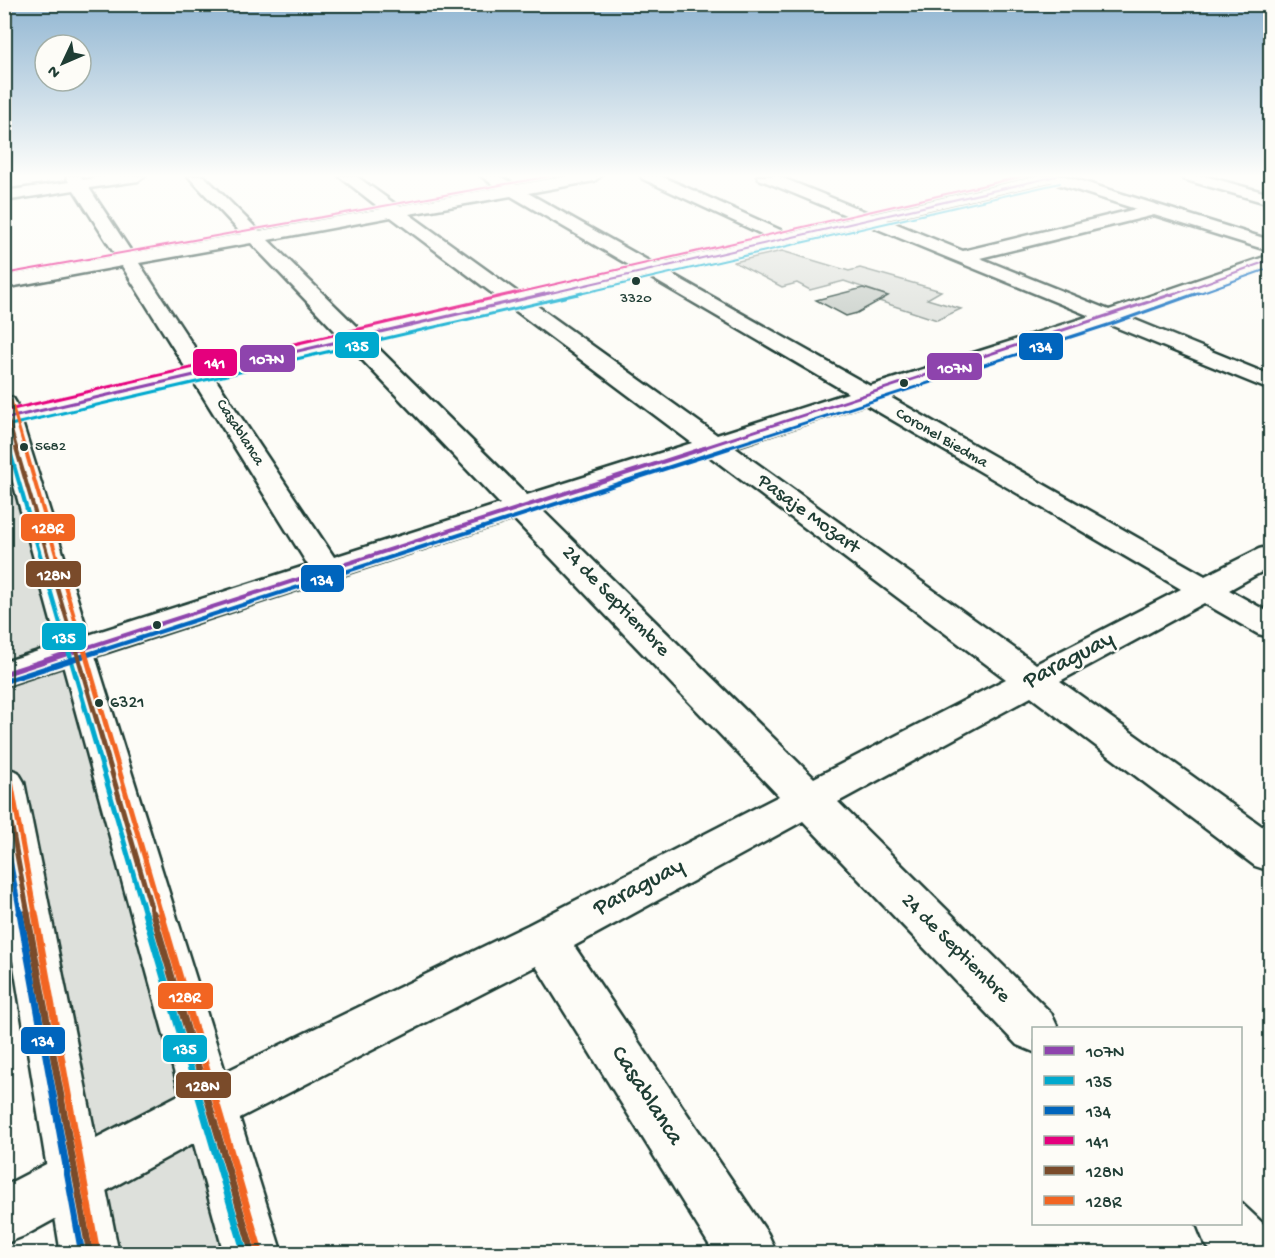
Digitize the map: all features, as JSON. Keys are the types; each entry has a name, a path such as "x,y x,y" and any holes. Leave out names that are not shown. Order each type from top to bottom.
{"street":[{"name":"Casablanca","path":"110,235 327,570"},
{"name":"24 de Septiembre","path":"253,235 1032,1027"},
{"path":"4,282 268,235"},
{"name":"Pasaje Mozart","path":"426,235 1270,854"},
{"name":"Coronel Biedma","path":"586,235 1270,627"},
{"path":"777,235 786,239"},
{"path":"253,1254 6,414 200,374 804,235"},
{"path":"908,235 1270,382"},
{"path":"962,257 1053,235"},
{"path":"1234,235 1270,246"},
{"path":"4,674 1109,317 1270,260"},
{"name":"Paraguay","path":"4,1216 210,1106 544,939 1270,555"},
{"path":"4,782 90,1254"},
{"name":"Casablanca","path":"544,939 748,1254"},
{"path":"1226,1225 1254,1254"}],"shaded area":[{"path":"782,251 849,271 860,268 941,291 927,299 961,309 937,320 879,301 888,296 844,281 810,290 797,283 782,287 734,262"},
{"path":"4,403 253,1253 90,1253 5,782"}],"building":[{"path":"863,288 888,296 857,313 846,316 816,300"}],"transit line":[{"name":"141","path":"4,274 223,235"},
{"name":"141","path":"4,411 769,235"},
{"name":"107N","path":"4,419 803,235"},
{"name":"135","path":"6,426 836,235"},
{"name":"107N","path":"4,674 1109,317 1270,260"},
{"name":"134","path":"6,681 1111,324 1270,268"},
{"name":"128R","path":"11,401 260,1252"},
{"name":"128N","path":"4,405 253,1254"},
{"name":"135","path":"4,431 245,1254"},
{"name":"128R","path":"11,781 97,1253"},
{"name":"128N","path":"4,785 90,1254"},
{"name":"134","path":"4,827 82,1254"}],"place":[{"name":"3320","path":"636,281"},
{"name":"5682","path":"24,447"},
{"name":"6321","path":"99,703"}]}
